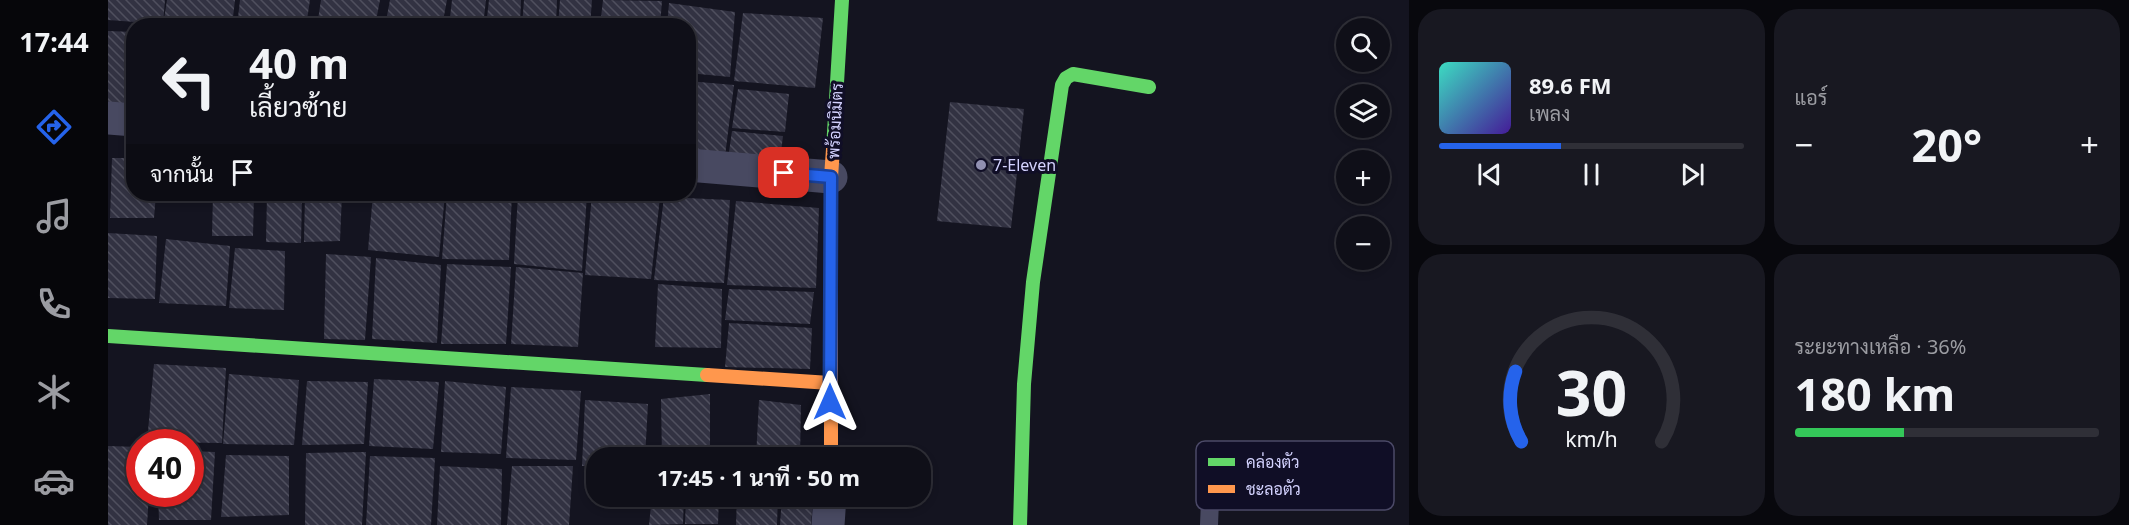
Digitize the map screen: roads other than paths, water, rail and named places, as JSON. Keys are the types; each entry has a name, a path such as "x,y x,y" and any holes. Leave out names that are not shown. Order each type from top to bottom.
{"street":[{"name":"พร้อมนิมิตร","path":"831,447 831,177 842,0"},
{"path":"1020,525 1024,384 1033,282 1062,85 1066,78 1073,74 1149,87"},
{"path":"108,118 126,119"},
{"path":"696,166 831,177"},
{"path":"108,336 830,383"},
{"path":"828,525 829,507"}],"lane":[{"path":"1209,525 1210,510"}],"place":[{"name":"7-Eleven","path":"981,165"}]}
